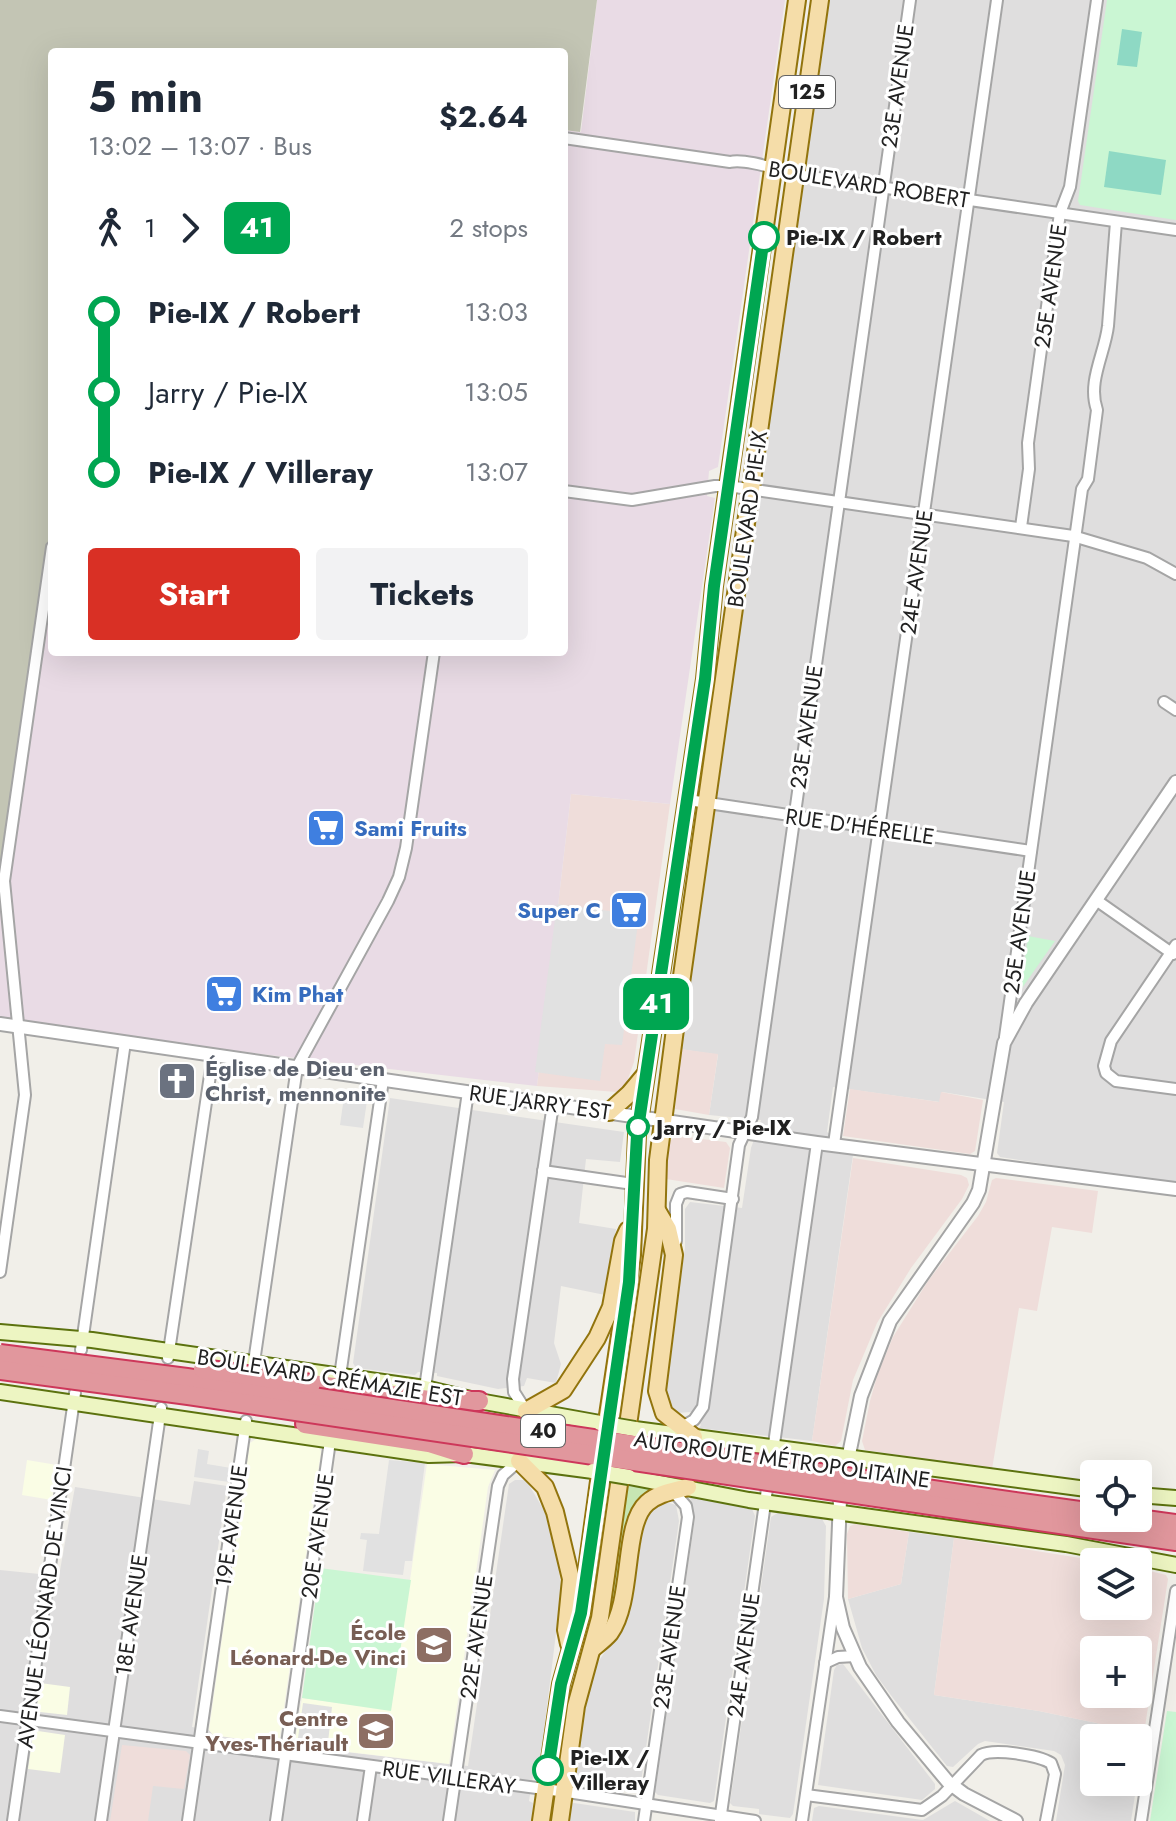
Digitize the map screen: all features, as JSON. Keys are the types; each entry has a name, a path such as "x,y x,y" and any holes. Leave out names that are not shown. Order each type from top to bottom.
{"highway":[{"name":"AUTOROUTE MÉTROPOLITAINE","path":"0,1354 113,1368 972,1503 1176,1541"},
{"path":"113,1368 191,1367 436,1401 479,1401"},
{"name":"AUTOROUTE MÉTROPOLITAINE","path":"0,1370 972,1503 1080,1512"},
{"path":"138,1387 203,1409 429,1443 464,1454"},
{"path":"1152,1521 1176,1524"}],"main road":[{"name":"BOULEVARD PIE-IX","path":"604,1419 631,1267 633,1184 645,1075 688,800 728,486 797,0"},
{"name":"BOULEVARD PIE-IX","path":"632,1424 657,1211 662,1121 820,0"},
{"path":"609,1112 645,1075"},
{"path":"657,1211 668,1229 674,1255 657,1391 664,1413 681,1432"},
{"path":"526,1411 563,1390 597,1338 611,1307 623,1241 633,1222"},
{"name":"BOULEVARD CRÉMAZIE EST","path":"0,1332 425,1388 526,1411 604,1419 773,1452 1080,1488"},
{"path":"0,1392 75,1397 429,1455 464,1454 624,1481 766,1495 1176,1565"},
{"path":"519,1461 545,1487 555,1512 571,1583 566,1630 571,1654"},
{"path":"541,1821 561,1684 581,1613 596,1476"},
{"path":"560,1821 579,1692 601,1607 624,1481"},
{"path":"592,1649 608,1636 622,1608 640,1513 649,1502 675,1487"},
{"path":"1152,1496 1176,1498"}],"street":[{"name":"23E AVENUE","path":"681,1432 703,1407 739,1145 752,1117 910,0"},
{"name":"24E AVENUE","path":"834,1144 997,0"},
{"name":"25E AVENUE","path":"1021,527 1029,469 1028,443 1060,213 1069,194 1097,0"},
{"name":"BOULEVARD ROBERT","path":"568,139 730,162 744,160 755,166 882,188 1176,230"},
{"name":"25E AVENUE","path":"1004,1043 1082,489 1088,479 1097,410 1094,400 1099,356 1108,326 1116,222"},
{"path":"568,492 632,500 728,486 1077,537 1138,555 1175,570"},
{"path":"0,1272 25,1095 4,896 5,860 48,574"},
{"path":"254,1367 297,1067 399,877 406,848 433,656"},
{"path":"1164,702 1176,710"},
{"path":"847,1462 861,1396 890,1321 979,1190 1004,1043 1026,1003 1176,782"},
{"name":"RUE D'HÉRELLE","path":"688,800 1031,851"},
{"path":"1096,900 1174,951 1118,1031 1105,1057 1104,1066 1110,1078 1176,1089"},
{"name":"RUE JARRY EST","path":"0,1024 817,1143 1176,1189"},
{"path":"82,1345 125,1042"},
{"path":"168,1355 213,1055"},
{"path":"340,1376 383,1080"},
{"path":"425,1388 468,1092"},
{"path":"526,1411 514,1392 513,1379 553,1104"},
{"path":"773,1452 817,1143"},
{"path":"543,1171 633,1184"},
{"path":"674,1255 676,1204 680,1194 687,1192 733,1199"},
{"name":"AVENUE LÉONARD DE VINCI","path":"13,1821 75,1397"},
{"name":"18E AVENUE","path":"101,1821 160,1412"},
{"name":"19E AVENUE","path":"188,1821 245,1424"},
{"name":"20E AVENUE","path":"276,1821 330,1441"},
{"name":"22E AVENUE","path":"449,1821 498,1486 503,1475 519,1461"},
{"name":"23E AVENUE","path":"644,1821 688,1517 686,1506 675,1487"},
{"name":"24E AVENUE","path":"720,1818 766,1495"},
{"path":"802,1821 836,1593 840,1506"},
{"path":"1141,1821 1176,1591"},
{"path":"836,1593 841,1622 855,1656 870,1684 898,1722 952,1785 1016,1821"},
{"path":"825,1663 838,1657 855,1656"},
{"name":"RUE VILLERAY","path":"0,1716 646,1803 720,1818 755,1821"},
{"path":"806,1795 922,1810 936,1802 987,1752 1045,1759 1051,1763 1055,1774 1046,1821"},
{"path":"363,1821 371,1766"}],"shaded area":[{"path":"0,0 597,0 580,132 568,130 568,48 48,48 48,574 5,860 0,859"},
{"path":"597,0 785,0 718,467 709,471 707,496 715,498 670,804 571,794 537,1086 0,1024 0,859 5,860 48,574 48,656 568,656 568,130 581,132"},
{"path":"830,0 1176,0 1176,1185 1000,1157 997,1153 1004,1102 942,1092 940,1102 833,1087 827,1132 854,1148 812,1441 699,1428 701,1425 691,1412 676,1413 671,1409 665,1387 685,1248 685,1209 690,1202 742,1208 751,1148 761,1120 709,1115 718,1055 680,1049"},
{"path":"571,794 670,804 634,1062 625,1087 617,1092 537,1086"},
{"path":"557,904 639,915 622,1045 605,1044 600,1081 535,1072"},
{"path":"680,1049 718,1054 709,1115 675,1109"},
{"path":"850,1089 939,1102 941,1092 983,1100 975,1151 970,1154 843,1136"},
{"path":"345,1090 368,1094 363,1128 340,1125"},
{"path":"390,1098 624,1132 620,1162 586,1159 579,1223 616,1229 605,1295 561,1286 554,1343 561,1364 556,1383 527,1378 524,1386 498,1389 437,1376 437,1373 418,1372 415,1375 356,1368 353,1363"},
{"path":"677,1136 726,1142 730,1148 724,1188 666,1179 670,1141"},
{"path":"853,1158 961,1175 967,1178 969,1185 877,1323 853,1380 841,1441 835,1446 812,1441"},
{"path":"996,1178 1098,1191 1092,1233 1052,1227 1037,1311 1019,1308 992,1469 865,1450 862,1441 870,1401 893,1337 928,1281 978,1216 992,1180"},
{"path":"256,1439 318,1447 321,1451 279,1742 275,1744 213,1735 209,1730 250,1443"},
{"path":"198,1449 209,1451 207,1464 231,1468 229,1482 194,1477"},
{"path":"27,1460 57,1465 52,1500 22,1495"},
{"path":"389,1460 425,1463 412,1561 405,1561 403,1575 363,1571 367,1540 360,1539 361,1533 379,1534"},
{"name":"École Léonard-De Vinci","path":"427,1464 495,1470 488,1487 449,1764 299,1746 295,1742 302,1698 391,1710"},
{"path":"515,1480 526,1480 545,1512 559,1569 561,1592 539,1772 533,1776 529,1801 533,1803 532,1821 0,1821 0,1570 59,1576 75,1487 190,1505 194,1481 227,1486 192,1727 209,1730 213,1735 275,1744 468,1766 509,1484"},
{"path":"690,1497 752,1509 755,1516 714,1801 710,1803 655,1792 695,1518"},
{"path":"663,1501 676,1505 679,1521 640,1789 637,1792 574,1783 584,1701 594,1668 623,1625 629,1609 645,1520 654,1507"},
{"path":"779,1512 822,1519 826,1526 824,1599 790,1818 759,1814 759,1809 730,1803 771,1517"},
{"path":"855,1524 909,1532 901,1584 848,1599 847,1534 850,1526"},
{"path":"909,1532 954,1538 934,1695 1101,1724 1080,1724 1080,1796 1135,1796 1131,1821 1056,1821 1065,1765 1061,1755 1054,1751 985,1741 953,1767 947,1766 876,1675 862,1648 848,1599 901,1584"},
{"path":"954,1538 1080,1558 1080,1620 1152,1620 1152,1572 1166,1575 1168,1579 1152,1682 1152,1636 1080,1636 1080,1708 1148,1708 1145,1724 1101,1724 934,1695"},
{"path":"843,1664 935,1784 935,1789 922,1800 818,1785 834,1670 837,1665"},
{"path":"40,1683 70,1687 67,1715 40,1712 37,1706"},
{"path":"303,1703 332,1707 328,1742 298,1738"},
{"path":"38,1731 65,1735 60,1773 28,1769 33,1735"},
{"path":"122,1745 186,1751 190,1755 184,1789 153,1786 148,1821 110,1821"},
{"path":"955,1801 990,1821 812,1821 814,1808 819,1806 923,1820"},
{"path":"570,1804 635,1812 635,1821 567,1821"}],"green space":[{"path":"1107,0 1176,0 1176,220 1080,205 1078,201"},
{"path":"1122,29 1142,32 1137,67 1117,65"},
{"path":"1109,151 1166,160 1161,195 1104,187"},
{"path":"1028,936 1055,941 1022,988 1021,987"},
{"path":"627,1486 657,1489 651,1494 621,1591 604,1630"},
{"path":"320,1568 411,1580 391,1711 302,1698"},
{"path":"1167,1711 1176,1712 1176,1821 1150,1821"}],"bus line":[{"name":"41","path":"548,1770 561,1684 581,1613 629,1282 637,1135 705,679 714,586 764,237"}],"place":[{"name":"Pie-IX / Robert","path":"764,237"},
{"name":"Sami Fruits","path":"326,828"},
{"name":"Super C","path":"629,910"},
{"name":"Kim Phat","path":"224,994"},
{"name":"Église de Dieu en Christ, mennonite","path":"177,1081"},
{"name":"Jarry / Pie-IX","path":"638,1127"},
{"name":"École Léonard-De Vinci","path":"434,1645"},
{"name":"Centre Yves-Thériault","path":"376,1731"},
{"name":"Pie-IX / Villeray","path":"548,1770"}]}
